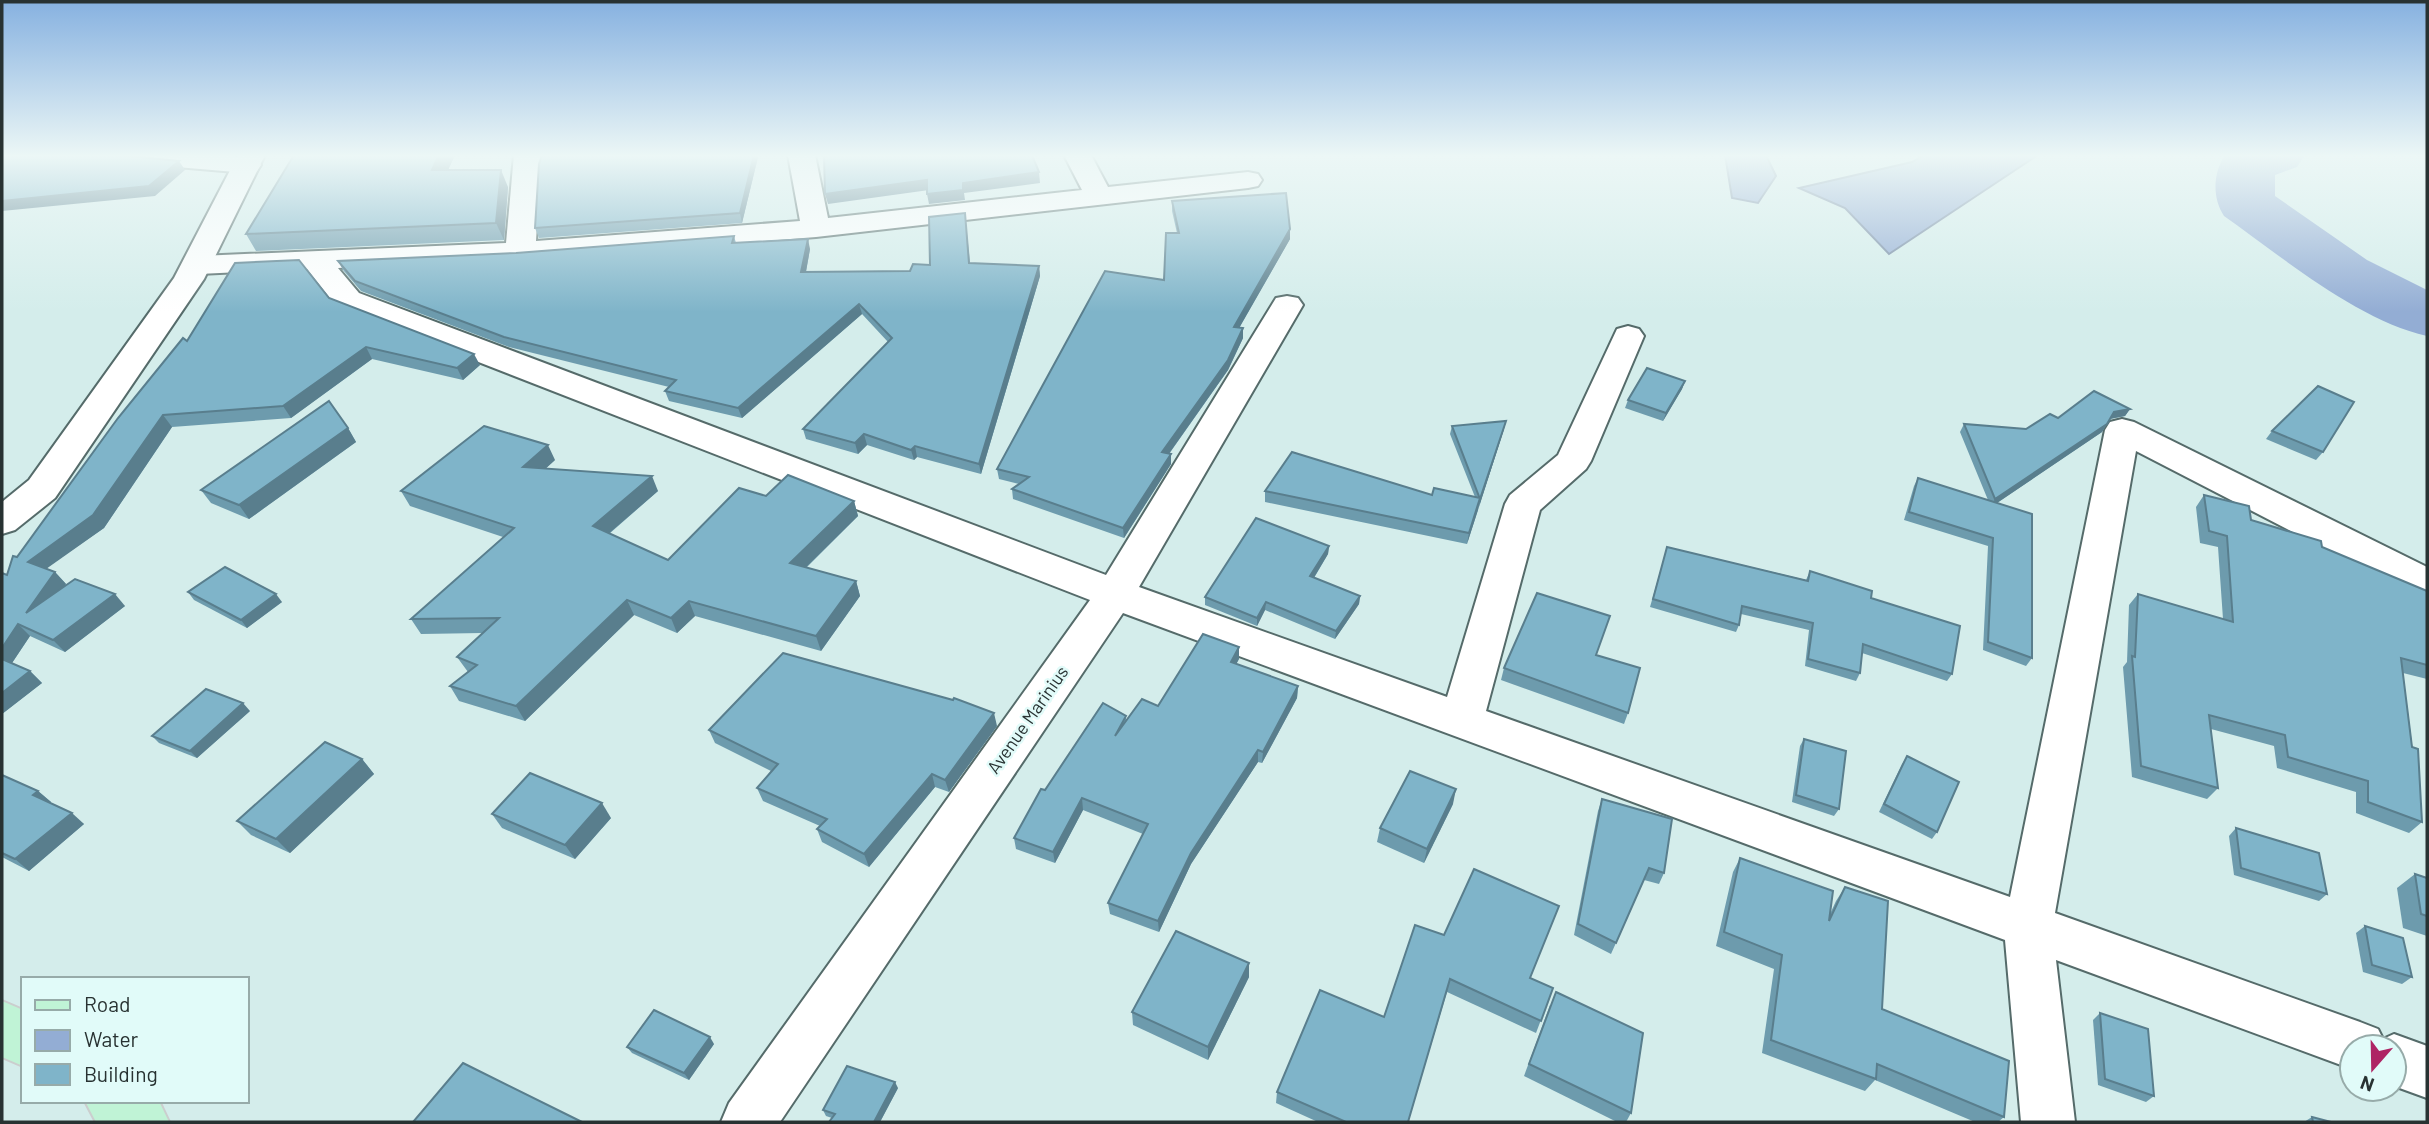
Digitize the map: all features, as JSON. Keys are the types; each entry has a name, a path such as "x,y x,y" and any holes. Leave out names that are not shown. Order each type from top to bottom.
{"main road":[{"path":"2,1026 21,1040"},
{"path":"115,1103 142,1122"}],"street":[{"path":"2,521 42,489 199,265 226,207"},
{"path":"520,251 524,207"},
{"path":"812,207 816,228"},
{"path":"199,265 520,251 816,228 998,207"},
{"path":"315,260 348,300 1115,594 2338,1039"},
{"name":"Avenue Marinius","path":"748,1122 1115,594 1287,305"},
{"path":"1461,722 1524,504 1573,461 1628,336"},
{"path":"2048,1122 2028,926 2122,429 2427,584"},
{"path":"2408,1065 2427,1072"}],"water":[{"path":"1844,207 1959,207 1889,254"}],"building":[{"path":"262,207 497,207 496,223 246,234"},
{"path":"536,207 741,207 740,213 535,228"},
{"path":"1173,207 1288,207 1290,229 1234,327 1243,328 1228,360 1162,452 1171,454 1123,528 1012,489 1029,477 997,469 1105,271 1164,280 1166,233 1179,233"},
{"path":"965,213 969,263 1039,266 979,464 915,446 911,450 864,434 855,443 803,429 892,338 859,304 738,408 665,391 676,380 504,337 355,281 338,261 516,253 734,236 732,243 808,239 801,272 910,271 913,264 930,265 929,217"},
{"path":"299,260 329,298 474,354 457,368 366,347 283,406 163,415 93,515 28,562 55,572 26,613 75,579 115,594 53,640 18,624 2,648 2,573 7,575 13,556 17,557 118,418 183,338 187,341 235,263"},
{"path":"1647,368 1685,381 1666,413 1628,400"},
{"path":"2318,386 2354,402 2323,452 2272,431"},
{"path":"2094,391 2130,409 2114,412 2107,424 1995,499 1964,424 2026,429 2050,414 2058,418"},
{"path":"329,401 348,428 239,505 201,490"},
{"path":"1506,421 1480,499 1452,426"},
{"path":"484,426 548,445 523,467 652,476 593,526 668,560 739,488 766,496 788,475 854,501 790,563 856,581 816,636 689,601 671,618 627,600 516,706 450,686 477,665 457,657 499,618 411,619 514,528 401,491"},
{"path":"1292,452 1432,495 1434,488 1480,498 1469,533 1265,491"},
{"path":"1918,478 2032,514 2032,658 1988,642 1993,538 1909,512"},
{"path":"2204,495 2249,506 2251,520 2321,541 2322,547 2427,591 2427,665 2401,658 2412,747 2418,749 2422,822 2368,802 2368,781 2288,757 2285,735 2209,715 2218,788 2141,766 2132,656 2135,657 2138,594 2233,622 2227,536 2209,531"},
{"path":"1256,518 1329,546 1310,576 1360,596 1336,631 1266,602 1257,618 1205,597"},
{"path":"1667,547 1808,581 1810,571 1872,591 1871,598 1960,626 1952,674 1863,644 1860,673 1808,659 1813,623 1742,606 1739,625 1653,599"},
{"path":"225,567 276,594 241,620 188,592"},
{"path":"1537,593 1610,616 1596,655 1640,668 1628,713 1504,668"},
{"path":"1203,634 1239,647 1231,662 1298,686 1263,752 1258,750 1191,853 1158,921 1108,903 1148,824 1082,798 1053,852 1014,838 1041,789 1045,790 1103,703 1126,716 1115,736 1142,699 1158,706"},
{"path":"783,653 953,700 954,698 994,713 945,780 932,774 864,854 817,829 827,819 757,788 778,764 709,730"},
{"path":"2,659 30,671 2,693"},
{"path":"206,689 243,703 190,751 152,736"},
{"path":"1804,739 1846,751 1839,809 1796,795"},
{"path":"325,742 362,759 276,839 237,821"},
{"path":"1907,756 1959,782 1937,832 1884,804"},
{"path":"1410,771 1456,789 1427,849 1380,828"},
{"path":"530,773 602,803 565,845 492,814"},
{"path":"2,775 38,791 33,795 72,813 15,859 2,853"},
{"path":"1602,799 1672,819 1664,873 1649,868 1616,943 1578,924"},
{"path":"2236,828 2319,853 2327,894 2241,868"},
{"path":"1740,858 1833,891 1829,921 1845,887 1888,901 1882,1009 2009,1061 2004,1117 1877,1064 1876,1079 1771,1040 1782,955 1724,932"},
{"path":"1474,869 1559,906 1530,978 1553,988 1541,1021 1450,979 1408,1122 1346,1122 1277,1092 1320,990 1384,1017 1415,925 1444,935"},
{"path":"2415,874 2427,878 2427,916 2421,914"},
{"path":"2365,926 2403,938 2412,977 2372,965"},
{"path":"1176,931 1249,963 1208,1047 1132,1012"},
{"path":"1556,992 1643,1033 1631,1113 1529,1064"},
{"path":"654,1010 710,1037 684,1073 627,1047"},
{"path":"2100,1013 2148,1029 2154,1096 2105,1079"},
{"path":"463,1063 582,1122 413,1122"},
{"path":"847,1066 895,1082 874,1122 829,1122 835,1114 823,1110"},
{"path":"2312,1117 2331,1122 2313,1122"}],"waterway":[{"path":"2251,207 2345,273 2427,316"}]}
